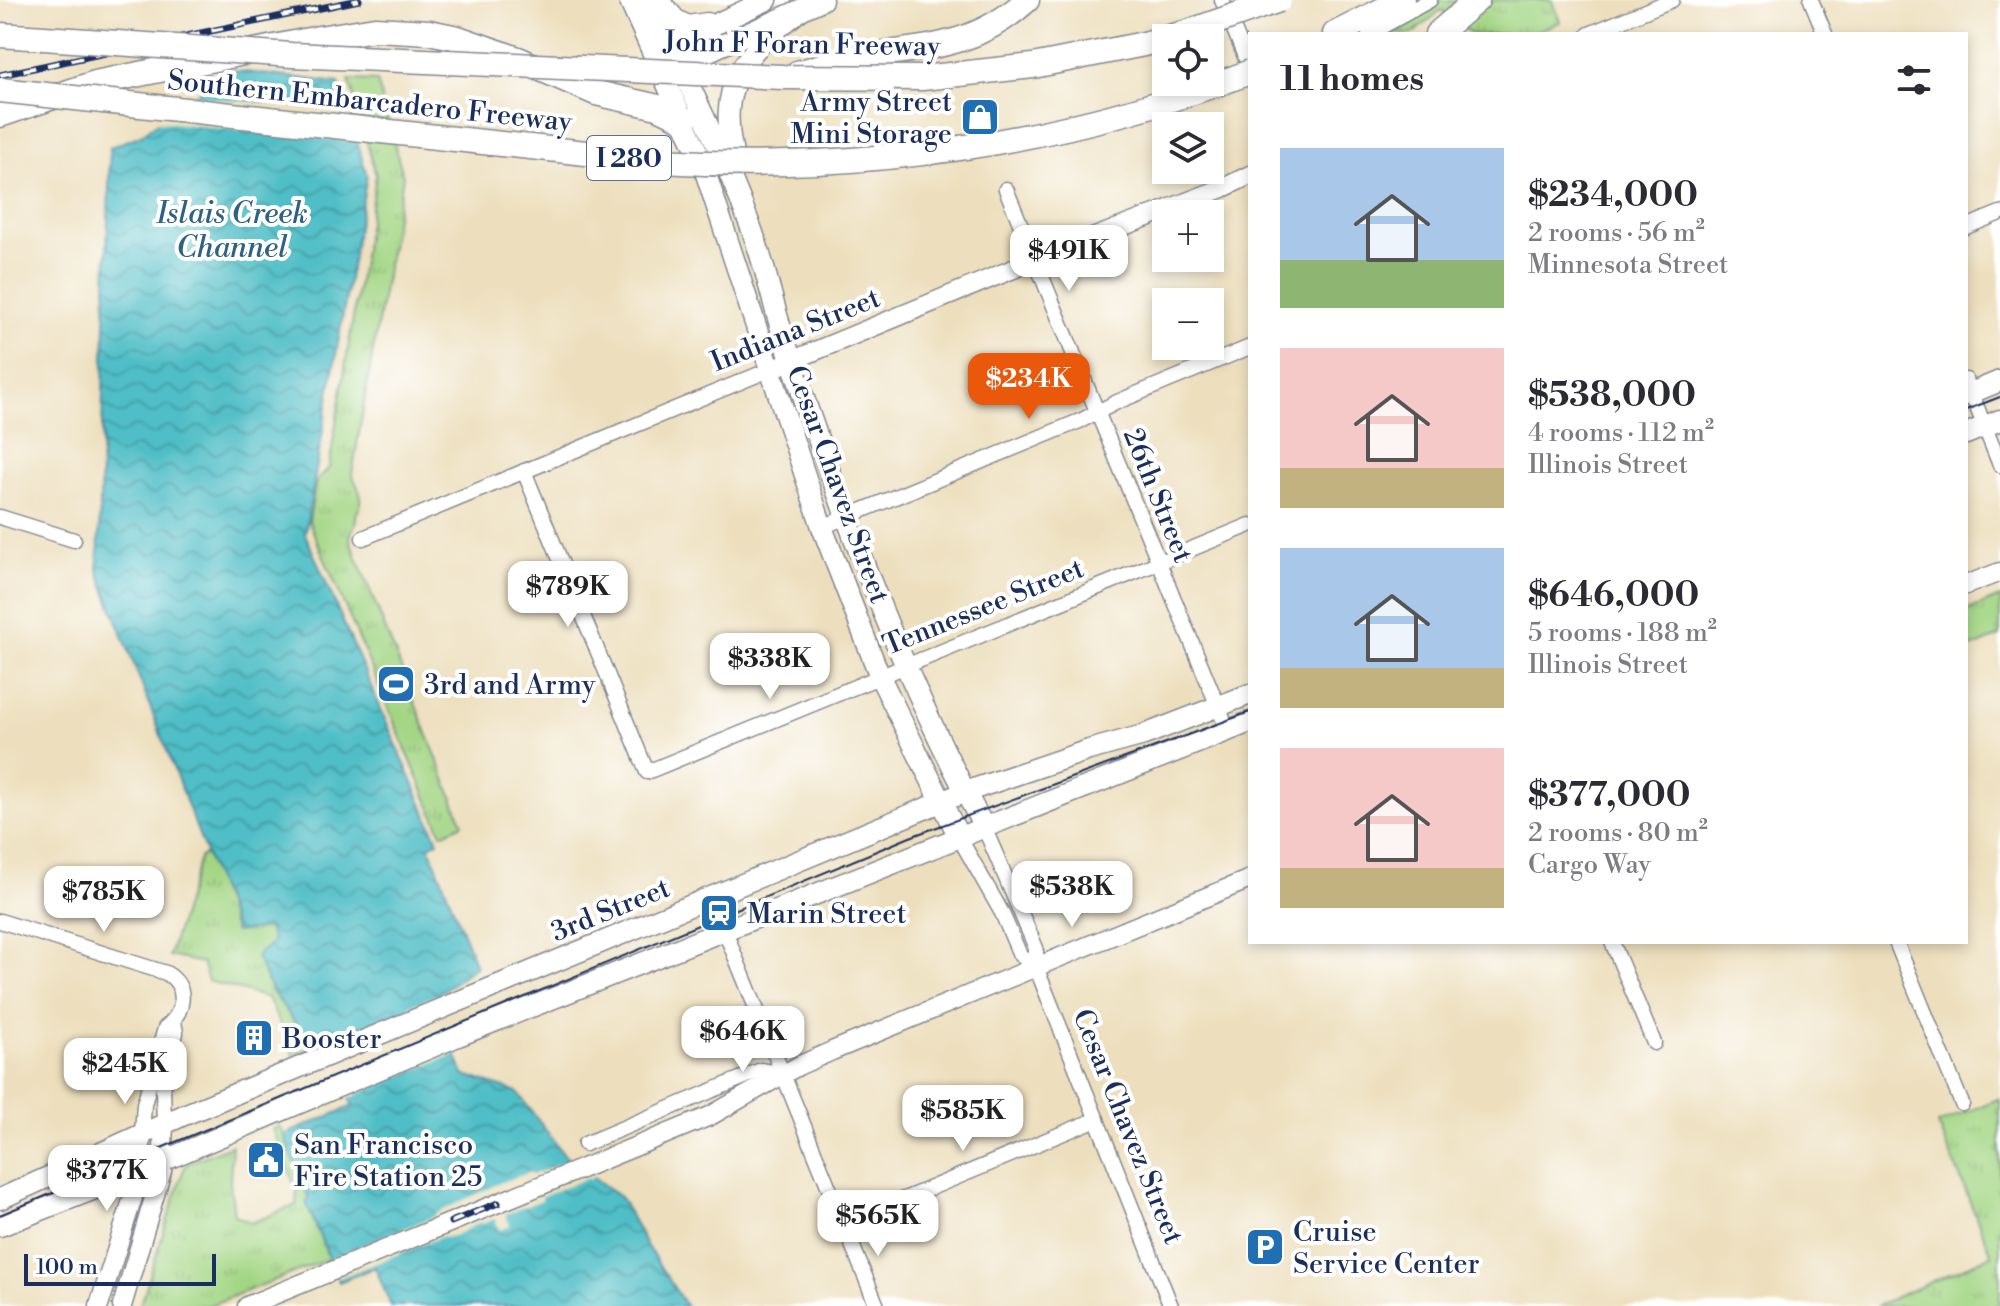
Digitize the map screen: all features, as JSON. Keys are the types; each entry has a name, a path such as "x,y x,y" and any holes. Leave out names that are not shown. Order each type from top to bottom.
{"highway":[{"name":"John F Foran Freeway","path":"459,61 783,77 922,78 1033,66 1144,44 1279,0"},
{"path":"1339,32 1402,0"},
{"path":"1439,32 1477,0"},
{"path":"783,77 855,57 954,43 982,32 1017,7"},
{"path":"0,115 95,83 356,31 402,30 458,38 488,47 596,93 658,107 685,120"},
{"name":"Southern Embarcadero Freeway","path":"0,35 292,55 459,61"},
{"path":"576,84 620,81 670,58"},
{"name":"Southern Embarcadero Freeway","path":"0,90 660,161 766,164 876,159 1002,143 1154,106 1248,71"}],"main road":[{"name":"Cesar Chavez Street","path":"629,0 670,58 709,124 752,228 791,360 846,517 907,666 984,827"},
{"name":"Cesar Chavez Street","path":"647,0 670,58 685,120 702,162 822,527 880,677 959,837"},
{"path":"658,0 676,20 688,26 730,16 767,0"},
{"path":"670,58 822,0"},
{"path":"752,228 729,138 730,98 734,81 750,53 767,35 802,9"},
{"path":"670,58 730,16"},
{"path":"1968,389 2000,381"},
{"name":"3rd Street","path":"0,1199 164,1123 965,792 1144,735 1248,695"},
{"path":"0,1226 458,1036 1248,723"}],"street":[{"path":"1222,0 1248,65"},
{"path":"1373,32 1430,0"},
{"path":"1594,32 1672,0"},
{"path":"1811,0 1824,32"},
{"name":"Indiana Street","path":"363,538 1035,260 1248,176"},
{"name":"26th Street","path":"1006,189 1228,731"},
{"path":"1968,226 2000,213"},
{"path":"822,527 1248,348"},
{"path":"1968,389 2000,465"},
{"name":"Tennessee Street","path":"524,471 647,772 1248,526"},
{"path":"0,517 74,540"},
{"path":"1968,584 2000,572"},
{"name":"Cesar Chavez Street","path":"984,827 1036,948 1036,967 1171,1306"},
{"name":"Cesar Chavez Street","path":"959,837 1002,913 1020,955 1036,967"},
{"path":"247,1306 710,1116 832,1051 1248,880"},
{"path":"711,897 877,1306"},
{"path":"0,921 166,973 180,986 181,1007 174,1021 165,1028 149,1085 140,1170 130,1210 99,1306"},
{"path":"1613,944 1654,1043"},
{"path":"1897,944 1962,1104"},
{"path":"122,1306 164,1160 163,1088 176,1033 174,1021"},
{"path":"585,1144 761,1070 784,1074"},
{"path":"844,1224 1097,1119"}],"green space":[{"path":"1438,0 1552,0 1560,22 1534,32 1468,32 1441,10 1414,32 1373,32"},
{"path":"349,80 377,81 403,176 352,474 361,504 350,540 463,824 442,834 309,522 316,482 329,468 376,175"},
{"path":"2000,597 2000,636 1968,649 1968,610"},
{"path":"206,854 235,932 268,927 273,941 271,990 314,1048 294,1056 268,998 208,981 202,963 169,956 200,857"},
{"path":"2000,1098 2000,1306 1876,1306 1992,1255 1938,1124"},
{"path":"280,1126 310,1200 306,1202 329,1259 208,1306 140,1306 188,1163 232,1145 230,1182 234,1215 251,1223 296,1205 297,1191 273,1129"}],"water":[{"name":"Islais Creek Channel","path":"229,70 339,83 367,175 305,534 438,841 429,846 476,966 434,997 464,1075 517,1092 566,1157 621,1198 646,1245 686,1306 391,1306 375,1267 339,1282 306,1202 309,1199 284,1135 353,1106 323,1047 313,1048 271,989 256,957 273,941 268,928 236,932 98,570 110,147 139,136"}],"pier":[{"path":"187,96 352,111 360,142 152,121"},
{"path":"441,993 439,998 460,1052 346,1100 322,1043 410,1009 409,1006"},
{"path":"575,1158 596,1175 505,1214 510,1226 500,1230 495,1219 481,1222 455,1235 443,1236 337,1279 329,1259 435,1216 502,1182 531,1172 532,1175"}],"tram line":[{"path":"1968,409 2000,397"},
{"path":"0,1215 910,837 1248,713"}],"railway":[{"path":"0,75 359,0"},
{"path":"451,1222 498,1203"}],"place":[{"name":"Army Street Mini Storage","path":"980,117"},
{"name":"3rd and Army","path":"396,684"},
{"name":"Marin Street","path":"719,913"},
{"name":"Booster","path":"254,1038"},
{"name":"San Francisco Fire Station 25","path":"266,1160"},
{"name":"Cruise Service Center","path":"1265,1247"}]}
